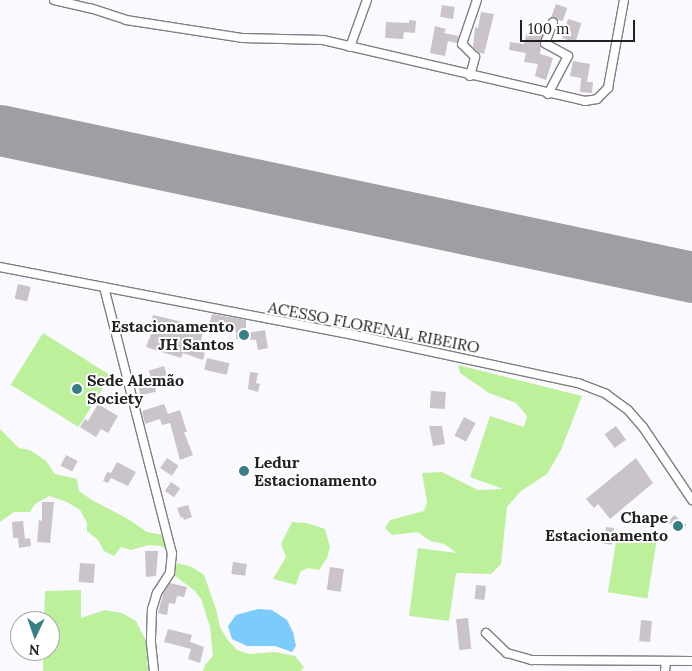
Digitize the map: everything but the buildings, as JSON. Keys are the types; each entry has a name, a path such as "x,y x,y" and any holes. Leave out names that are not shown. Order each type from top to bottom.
{"street":[{"path":"54,0 90,8 126,20 242,38 323,40 470,76 585,101 597,99 608,88 624,0"},
{"path":"350,47 367,0"},
{"path":"470,76 474,57 462,44 477,0"},
{"path":"548,94 568,56 545,43 553,22"},
{"name":"ACESSO FLORENAL RIBEIRO","path":"0,267 349,334 578,383 606,394 628,410 643,427 692,500"},
{"path":"104,287 172,553 170,573 157,594 152,609 151,642 154,671"},
{"path":"486,633 507,653 532,660 692,661"},
{"path":"665,671 666,661"}],"green space":[{"path":"43,333 111,375 79,427 11,385"},
{"path":"458,365 582,396 561,450 547,474 521,491 507,507 501,564 491,574 456,573 449,621 409,616 418,548 457,553 444,544 430,541 418,532 392,535 385,528 390,520 424,511 427,502 422,473 442,472 478,490 503,489 470,477 490,416 524,427 527,416 516,403 489,393 460,373"},
{"path":"0,429 19,448 30,450 46,461 55,474 77,479 79,491 92,500 128,519 147,532 169,536 172,553 161,546 149,545 131,550 121,547 114,556 104,551 98,540 87,531 87,523 80,510 67,502 49,496 35,504 30,512 14,512 0,522"},
{"path":"292,522 307,523 325,529 330,547 327,558 319,570 308,568 300,572 296,585 273,579 286,557 281,544"},
{"path":"617,535 657,541 647,599 608,592"},
{"path":"177,563 192,567 204,575 220,627 227,639 237,650 249,654 275,652 295,656 304,667 301,671 203,671 205,665 213,656 210,627 201,599 195,591 174,575 172,566"},
{"path":"81,590 81,618 105,610 122,613 136,621 146,641 148,671 43,671 43,661 60,661 60,611 44,611 45,591"}],"water":[{"path":"258,609 272,610 287,620 293,632 296,646 292,652 275,646 247,646 232,639 228,626 236,615"}],"runway":[{"path":"0,130 692,277"}],"place":[{"name":"Estacionamento JH Santos","path":"244,335"},
{"name":"Sede Alemão Society","path":"77,389"},
{"name":"Ledur Estacionamento","path":"244,471"},
{"name":"Chape Estacionamento","path":"678,526"}]}
